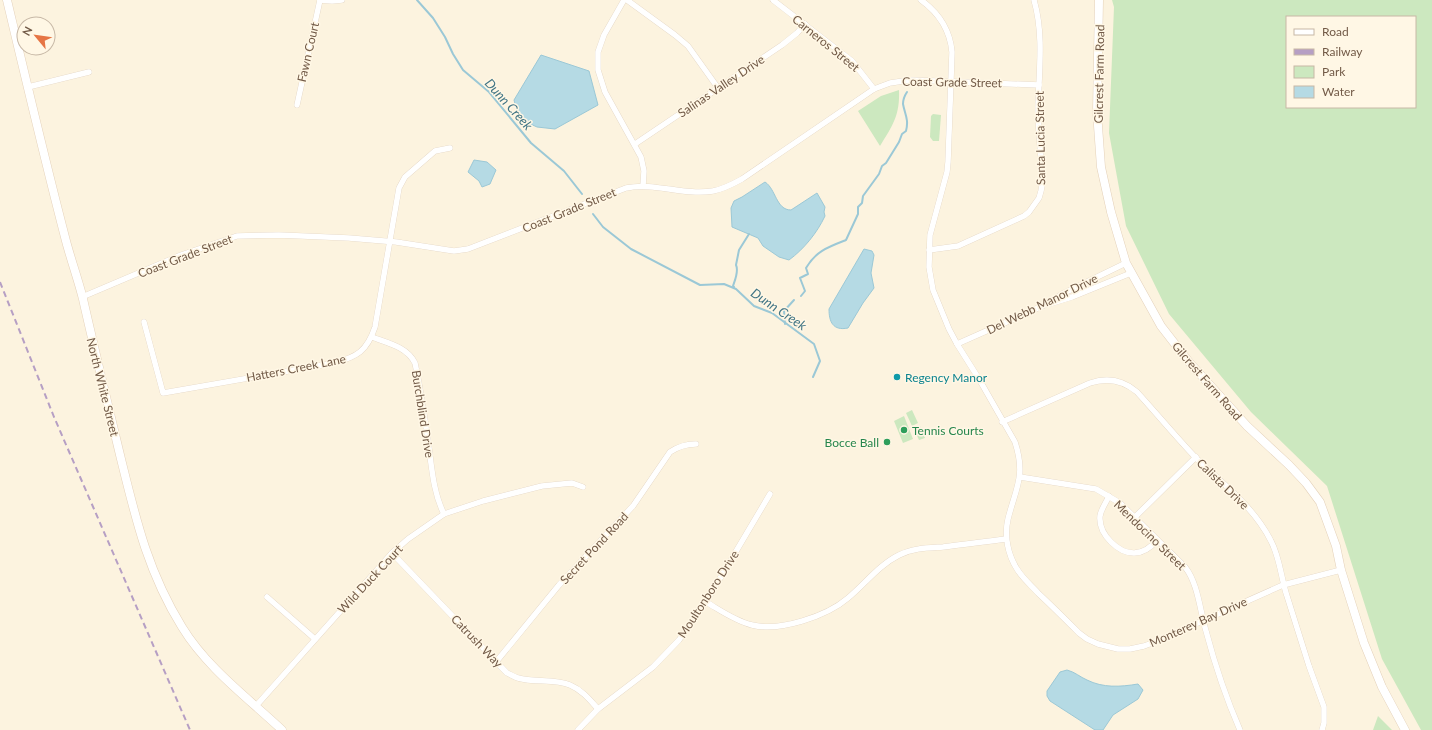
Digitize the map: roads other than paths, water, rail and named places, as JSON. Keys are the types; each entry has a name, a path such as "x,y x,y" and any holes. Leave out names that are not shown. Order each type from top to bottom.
{"main road":[{"name":"North White Street","path":"7,0 66,241 82,297 109,411 142,540 152,568 165,598 183,629 199,650 214,668 282,730"},
{"name":"Gilcrest Farm Road","path":"1099,0 1097,112 1101,167 1107,199 1126,264 1160,326 1189,362 1247,426 1306,483 1320,502 1336,546 1341,570 1364,643 1382,687 1405,730"}],"street":[{"path":"320,0 342,0"},
{"name":"Fawn Court","path":"297,105 320,0"},
{"path":"624,0 604,35 598,52 598,70 605,92 635,144 643,162 643,186"},
{"path":"627,0 688,46 718,88"},
{"name":"Carneros Street","path":"773,0 852,61 874,90"},
{"name":"Monterey Bay Drive","path":"921,0 938,14 946,28 952,52 947,172 932,224 929,267 933,290 949,329 1015,442 1019,456 1020,477 1008,520 1006,539 1008,548 1017,569 1078,633 1098,644 1118,649 1130,649 1156,642 1284,585 1341,570"},
{"name":"Santa Lucia Street","path":"929,250 958,246 1017,220 1029,212 1041,191 1042,180 1039,128 1040,36 1034,0"},
{"name":"Salinas Valley Drive","path":"635,144 786,42 797,34 805,24"},
{"path":"28,87 89,72"},
{"name":"Coast Grade Street","path":"82,297 181,255 237,236 312,236 389,241 454,251 468,249 619,190 643,186 712,192 726,188 742,179 874,90 897,81 910,80 1039,85"},
{"name":"Hatters Creek Lane","path":"144,322 163,393 334,363 349,359 359,353 372,337 375,327 399,188 405,177 435,151 450,148"},
{"name":"Del Webb Manor Drive","path":"957,344 1047,304 1062,294 1126,264"},
{"path":"1047,304 1072,297 1131,273"},
{"name":"Burchblind Drive","path":"372,337 398,347 412,356 415,363 434,482 439,504 444,514"},
{"name":"Calista Drive","path":"1002,422 1100,380 1114,380 1129,385 1138,392 1196,457 1258,518 1272,542 1280,563 1284,585 1309,666 1324,707 1324,723 1322,730"},
{"name":"Secret Pond Road","path":"496,662 559,585 633,506 670,452 676,447 685,444 696,444"},
{"path":"1135,518 1196,457"},
{"name":"Mendocino Street","path":"1020,477 1096,488 1120,503 1185,567 1191,575 1215,662 1240,730"},
{"name":"Wild Duck Court","path":"256,706 392,553 408,539 444,514 482,501 542,486 572,483 583,487"},
{"name":"Moultonboro Drive","path":"578,730 598,709 653,666 679,640 706,602 770,494"},
{"path":"1109,496 1103,507 1100,522 1104,535 1116,547 1125,552 1136,553 1146,550 1157,540"},
{"path":"706,602 738,620 753,625 785,625 813,618 836,607 849,598 891,560 910,551 1006,539"},
{"name":"Catrush Way","path":"392,553 507,672 517,678 534,681 558,681 570,685 582,692 598,709"},
{"path":"267,597 315,639"}],"water":[{"path":"541,55 589,71 598,105 555,129 537,127 524,121 516,108 514,100"},
{"path":"474,160 487,162 496,170 490,184 482,187 479,181 468,172"},
{"path":"765,182 772,189 782,207 786,209 791,210 817,193 825,207 825,216 814,234 805,246 789,260 779,257 763,246 758,238 732,227 731,208 734,201"},
{"path":"864,249 872,251 874,255 871,273 874,288 848,328 843,329 835,327 831,322 829,309"},
{"path":"1067,670 1093,683 1105,686 1125,686 1138,684 1143,690 1138,699 1113,715 1103,730 1095,730 1050,701 1047,696 1047,691 1060,672"}],"waterway":[{"name":"Dunn Creek","path":"417,0 433,18 463,70 489,92 531,143 564,171 582,194"},
{"path":"801,296 805,291 800,278 808,274 806,268 818,254 828,247 846,240 858,214 858,207 862,203 863,196 879,174 882,166 886,163 899,142 902,134 906,131 907,120 903,104 907,92"},
{"path":"593,214 603,227 631,249 700,285 724,284 736,289 754,306 772,313 814,344 820,361 813,377"},
{"path":"734,287 739,250 749,234"},
{"path":"785,324 784,311 794,300"}],"railway":[{"path":"0,282 54,417 190,730"}],"place":[{"name":"Regency Manor","path":"897,377"},
{"name":"Tennis Courts","path":"904,430"},
{"name":"Bocce Ball","path":"887,442"}]}
